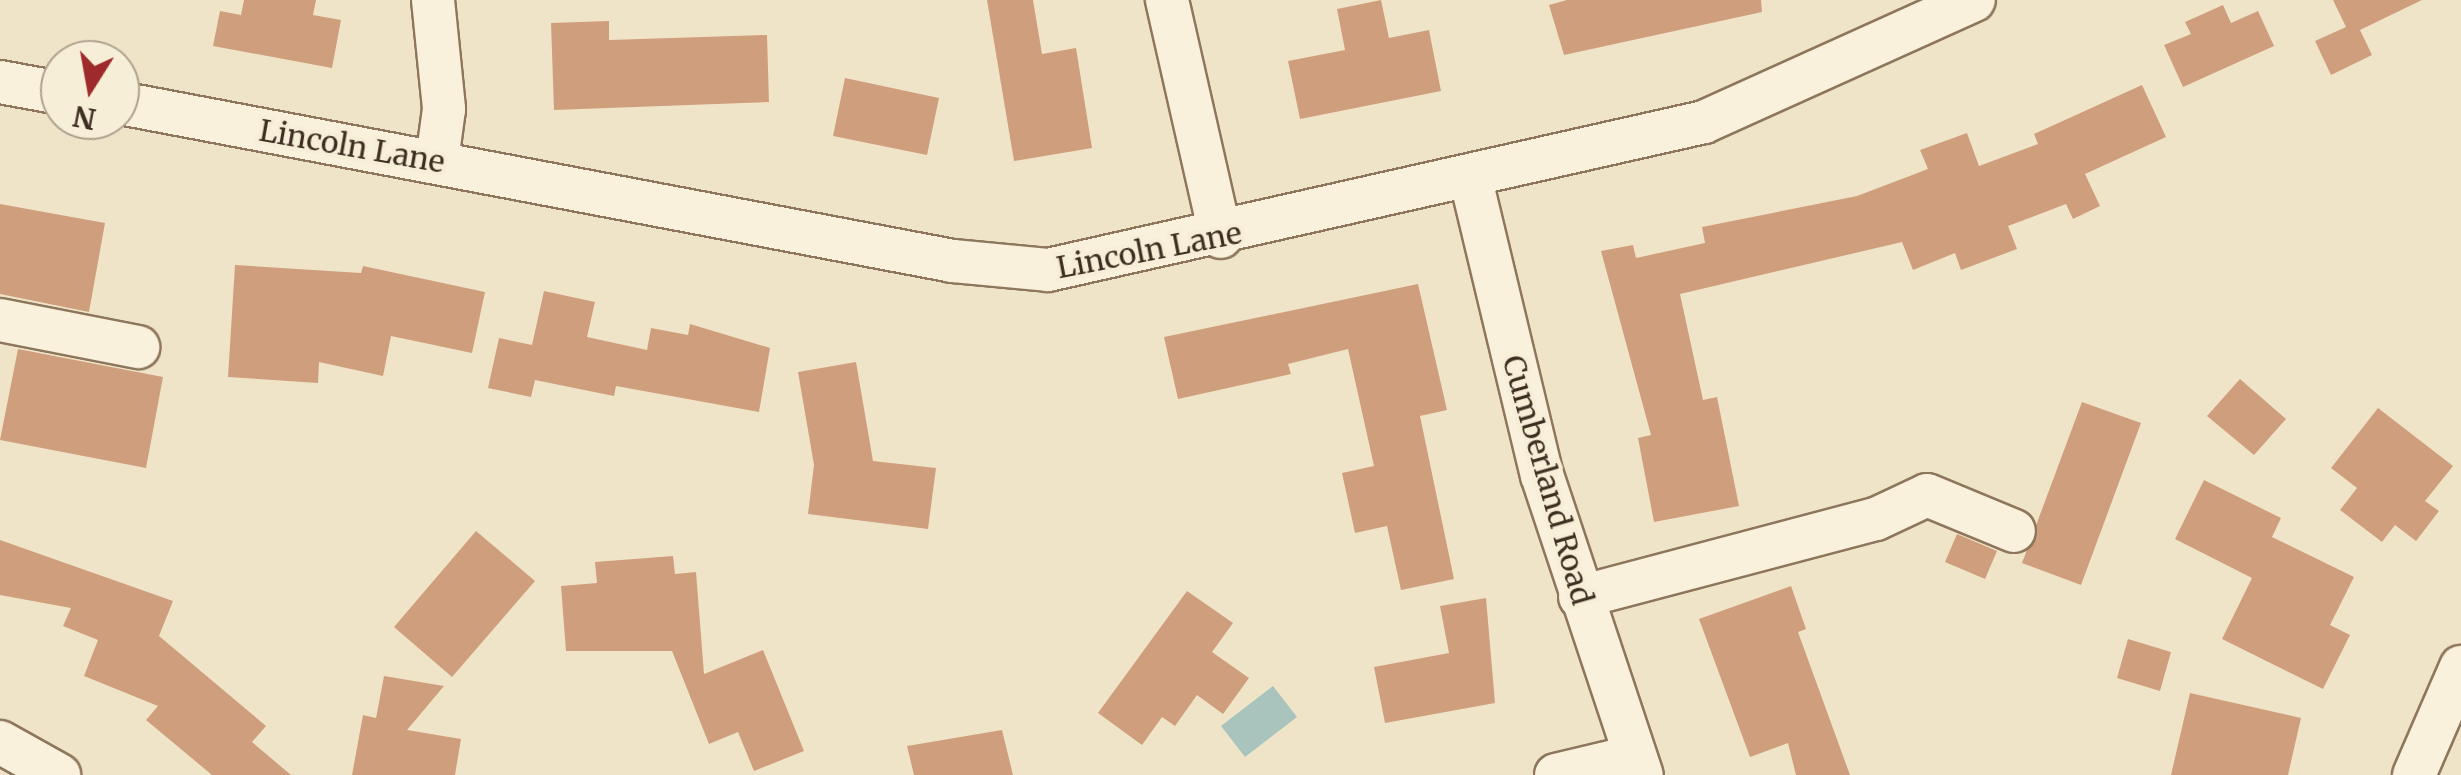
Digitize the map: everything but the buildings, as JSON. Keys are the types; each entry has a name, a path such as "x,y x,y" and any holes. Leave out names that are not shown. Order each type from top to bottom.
{"street":[{"path":"433,0 444,110 436,161"},
{"path":"1168,0 1221,237"},
{"name":"Lincoln Lane","path":"140,108 986,267 1076,268 1471,180 1704,122 1913,14 1974,0"},
{"path":"0,82 40,89"},
{"name":"Cumberland Road","path":"1471,180 1580,597 1638,766"},
{"path":"0,320 138,347"},
{"path":"1580,597 1876,520 1927,495 2014,532"},
{"path":"2414,775 2461,667"},
{"path":"0,742 59,775"},
{"path":"1556,775 1638,766"}],"water":[{"path":"1273,686 1297,717 1245,757 1221,726"}]}
